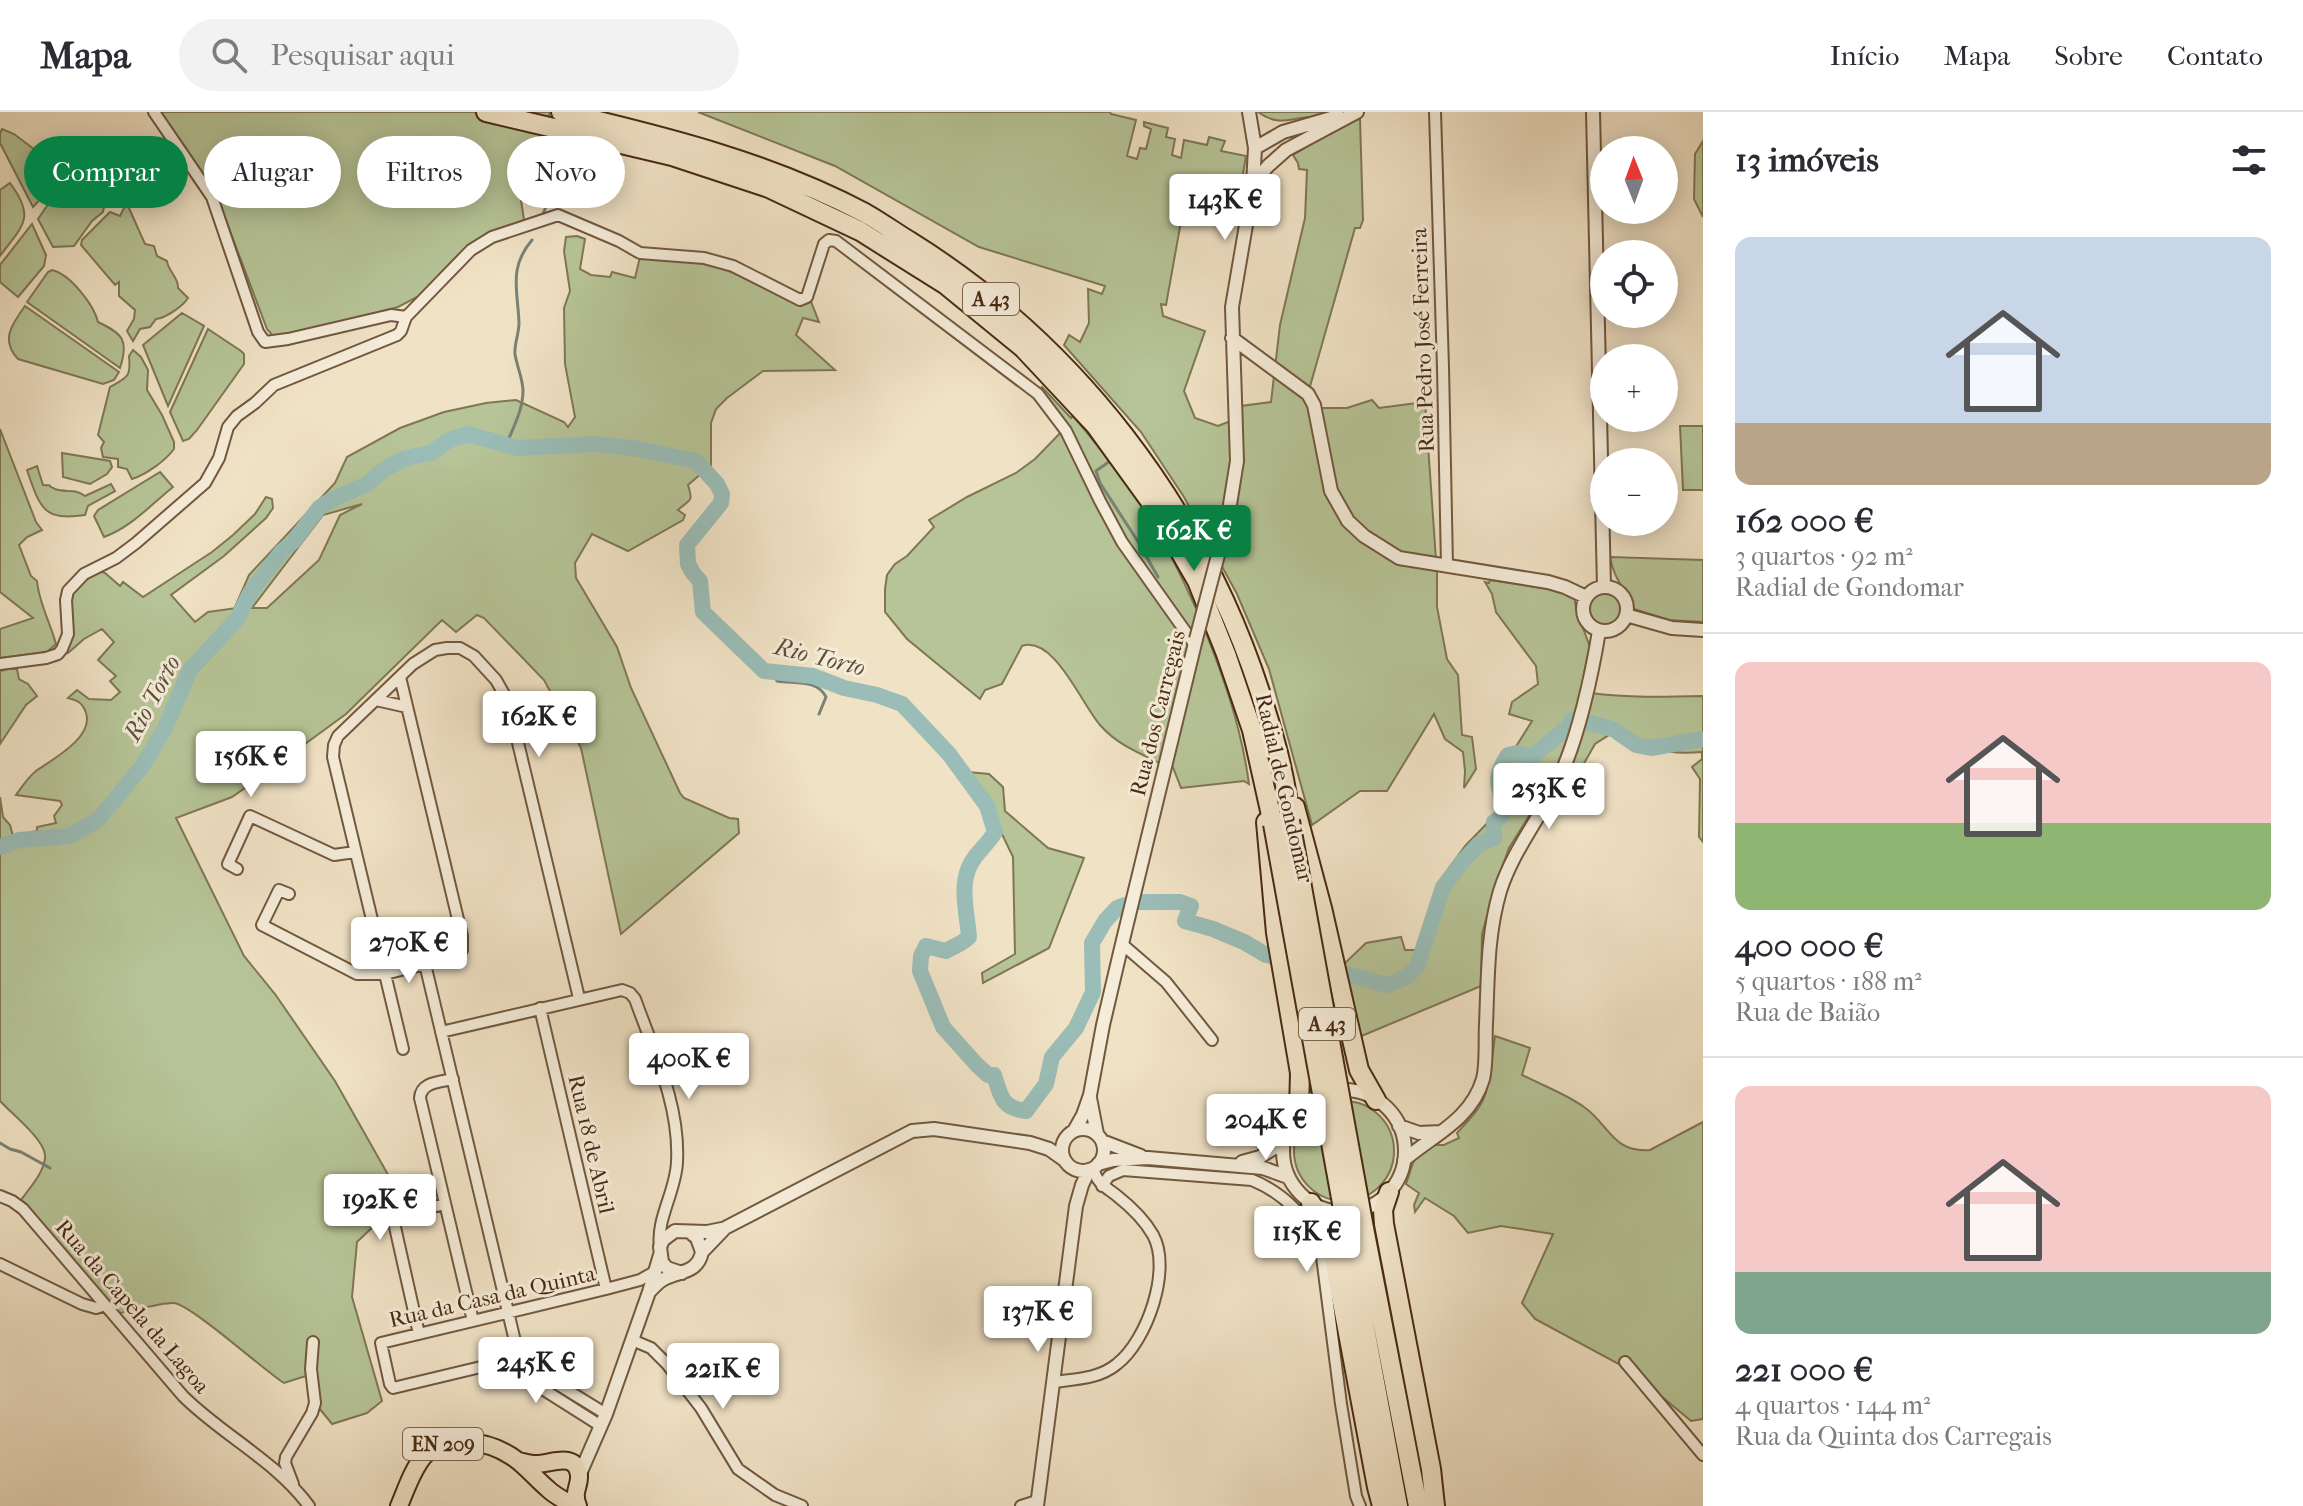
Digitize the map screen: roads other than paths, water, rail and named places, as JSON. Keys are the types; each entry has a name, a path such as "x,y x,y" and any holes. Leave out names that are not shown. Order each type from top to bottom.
{"highway":[{"name":"Radial de Gondomar","path":"486,112 674,148 773,172 865,213 954,269 1035,336 1106,411 1169,497 1213,575 1246,649 1286,782 1282,822 1355,1230 1398,1506"},
{"name":"Radial de Gondomar","path":"561,112 674,148 860,231 946,285 1023,348 1095,425 1155,508 1197,581 1252,730 1264,787 1282,822"},
{"name":"A 43","path":"1282,822 1276,933 1300,1073 1299,1110"},
{"name":"A 43","path":"1282,822 1359,1070 1376,1100"},
{"path":"1389,1192 1383,1210 1384,1224 1431,1469 1435,1506"},
{"path":"1311,1203 1330,1238 1382,1506"},
{"name":"Radial de Gondomar","path":"1355,1230 1418,1506"}],"main road":[{"name":"EN 209","path":"399,1506 417,1465 433,1448 463,1442 501,1450 551,1491"},
{"name":"EN 209","path":"518,1461 536,1464 558,1461"},
{"path":"558,1461 574,1465 578,1481 576,1506 551,1491 543,1476 548,1465 558,1461"},
{"path":"551,1491 567,1494 578,1481"}],"street":[{"path":"154,112 212,197 258,332 265,342 391,315 406,317"},
{"path":"1255,148 1283,132 1356,112"},
{"path":"1253,184 1286,150 1356,112"},
{"name":"Rua Pedro José Ferreira","path":"1435,112 1447,566"},
{"path":"1593,112 1604,587"},
{"path":"1249,115 1265,128 1283,132"},
{"name":"Rua dos Carregais","path":"1070,1134 1083,1115 1090,1095 1122,944 1228,517 1237,461 1232,307 1253,184 1255,148 1249,115"},
{"path":"1255,148 1286,150"},
{"path":"0,664 58,654 68,634 68,591 76,581 136,543 205,483 219,458 232,421 274,385 397,335 406,317 471,250 492,237 558,215 640,253 704,258 733,266 800,300 807,297 824,244 829,240 836,241 1038,394 1066,431 1122,542 1195,642"},
{"path":"1232,338 1308,394 1314,405 1331,491 1348,521 1382,549 1399,558 1548,582 1586,597"},
{"path":"1604,587 1617,591 1626,602 1626,615 1619,627 1606,632 1587,623 1583,604 1597,588 1604,587"},
{"path":"1626,615 1672,628 1703,630"},
{"path":"1404,1160 1422,1144 1443,1132 1469,1107 1483,1078 1489,935 1501,890 1519,846 1560,775 1574,736 1599,631"},
{"path":"403,1049 333,757 338,736 413,664 435,650 460,648 474,656 496,680 508,701 579,998"},
{"path":"289,894 279,890 262,925 357,974 385,974 450,958 462,950 462,936 400,677"},
{"path":"376,700 407,707"},
{"path":"237,869 228,864 250,816 334,855 355,852"},
{"path":"1122,944 1166,982 1212,1040"},
{"path":"425,964 519,1358 518,1368 522,1376 535,1385 603,1420"},
{"path":"441,1032 579,998 622,990 630,993 635,999 671,1101 676,1126 678,1162 658,1231 660,1251 667,1268 682,1273"},
{"name":"Rua 18 de Abril","path":"540,1008 606,1289"},
{"path":"453,1079 426,1086 420,1098 473,1321"},
{"path":"1341,1090 1365,1094 1376,1100 1393,1115 1403,1137 1404,1160 1396,1183 1370,1206 1346,1212 1311,1203 1295,1187 1284,1165 1283,1142 1291,1120 1318,1096 1341,1090"},
{"name":"Rua dos Carregais","path":"1090,1095 1099,1138"},
{"path":"1399,1126 1419,1133 1443,1132"},
{"path":"691,1233 725,1228 912,1131 934,1129 1030,1143 1049,1149 1075,1170 1093,1168 1113,1160 1148,1158 1235,1164 1263,1168 1288,1177"},
{"path":"1030,1143 1090,1130 1099,1138 1148,1158"},
{"path":"1070,1134 1061,1151 1074,1185 1076,1206"},
{"path":"1021,1506 1037,1504 1076,1206 1082,1185 1103,1157 1099,1138"},
{"path":"1235,1164 1260,1157 1283,1142"},
{"path":"1053,1382 1093,1377 1119,1363 1151,1315 1159,1273 1160,1254 1155,1237 1135,1211 1102,1186 1093,1168"},
{"path":"1102,1186 1109,1176 1123,1170 1252,1180 1270,1187 1312,1228 1321,1249 1341,1404 1360,1506"},
{"name":"Rua da Capela da Lagoa","path":"0,1196 23,1209 198,1412 294,1486 309,1506"},
{"path":"419,1334 395,1220 403,1214 445,1204"},
{"path":"578,1481 656,1271 668,1234 663,1220"},
{"path":"649,1292 663,1279 696,1266 702,1252 725,1228"},
{"path":"668,1234 683,1230 691,1233 697,1238 702,1252"},
{"path":"0,1264 82,1304 96,1308 105,1305"},
{"name":"Rua da Casa da Quinta","path":"506,1361 393,1388 381,1343 606,1289 640,1280 656,1271"},
{"path":"632,1340 651,1348 667,1364 701,1408 738,1469 775,1495 802,1506"},
{"path":"294,1486 285,1463 315,1403 311,1369 313,1342"},
{"path":"519,1358 603,1420"},
{"path":"1625,1362 1703,1455"},
{"path":"535,1385 542,1375"},
{"path":"558,1461 590,1448"}],"waterway":[{"path":"543,214 545,208"},
{"path":"506,445 523,398 515,354 519,323 517,270 532,240"},
{"name":"Rio Torto","path":"0,847 19,840 70,836 99,819 143,765 164,730 190,670 237,619 250,593 319,508 365,485 405,458 431,453 449,440 468,434 517,448 595,444 696,461 722,494 721,503 687,545 688,564 700,581 703,612 764,671 813,676 902,704 949,754 987,806 995,832 969,866 966,876 964,896 969,937 946,951 926,946 921,956 920,971 943,1027 977,1065 988,1075 994,1075 1003,1100 1011,1107 1026,1111 1046,1084 1052,1057 1076,1028 1093,992 1092,943 1105,921 1117,908 1125,905"},
{"path":"1110,461 1096,471 1100,483 1158,577"},
{"path":"774,671 777,681 805,683 822,691 826,697 819,714"},
{"name":"Rio Torto","path":"1327,969 1387,985 1405,978 1417,967 1443,887 1479,844 1494,838 1494,822 1501,817 1503,809 1499,775 1508,755 1517,753 1532,757 1568,727 1572,720"},
{"name":"Rio Torto","path":"1590,723 1613,729 1636,745 1651,748 1703,739"},
{"name":"Rio Torto","path":"1137,902 1180,902 1191,906 1185,921 1244,942 1266,955 1293,961"},
{"path":"0,1143 50,1168"}]}
